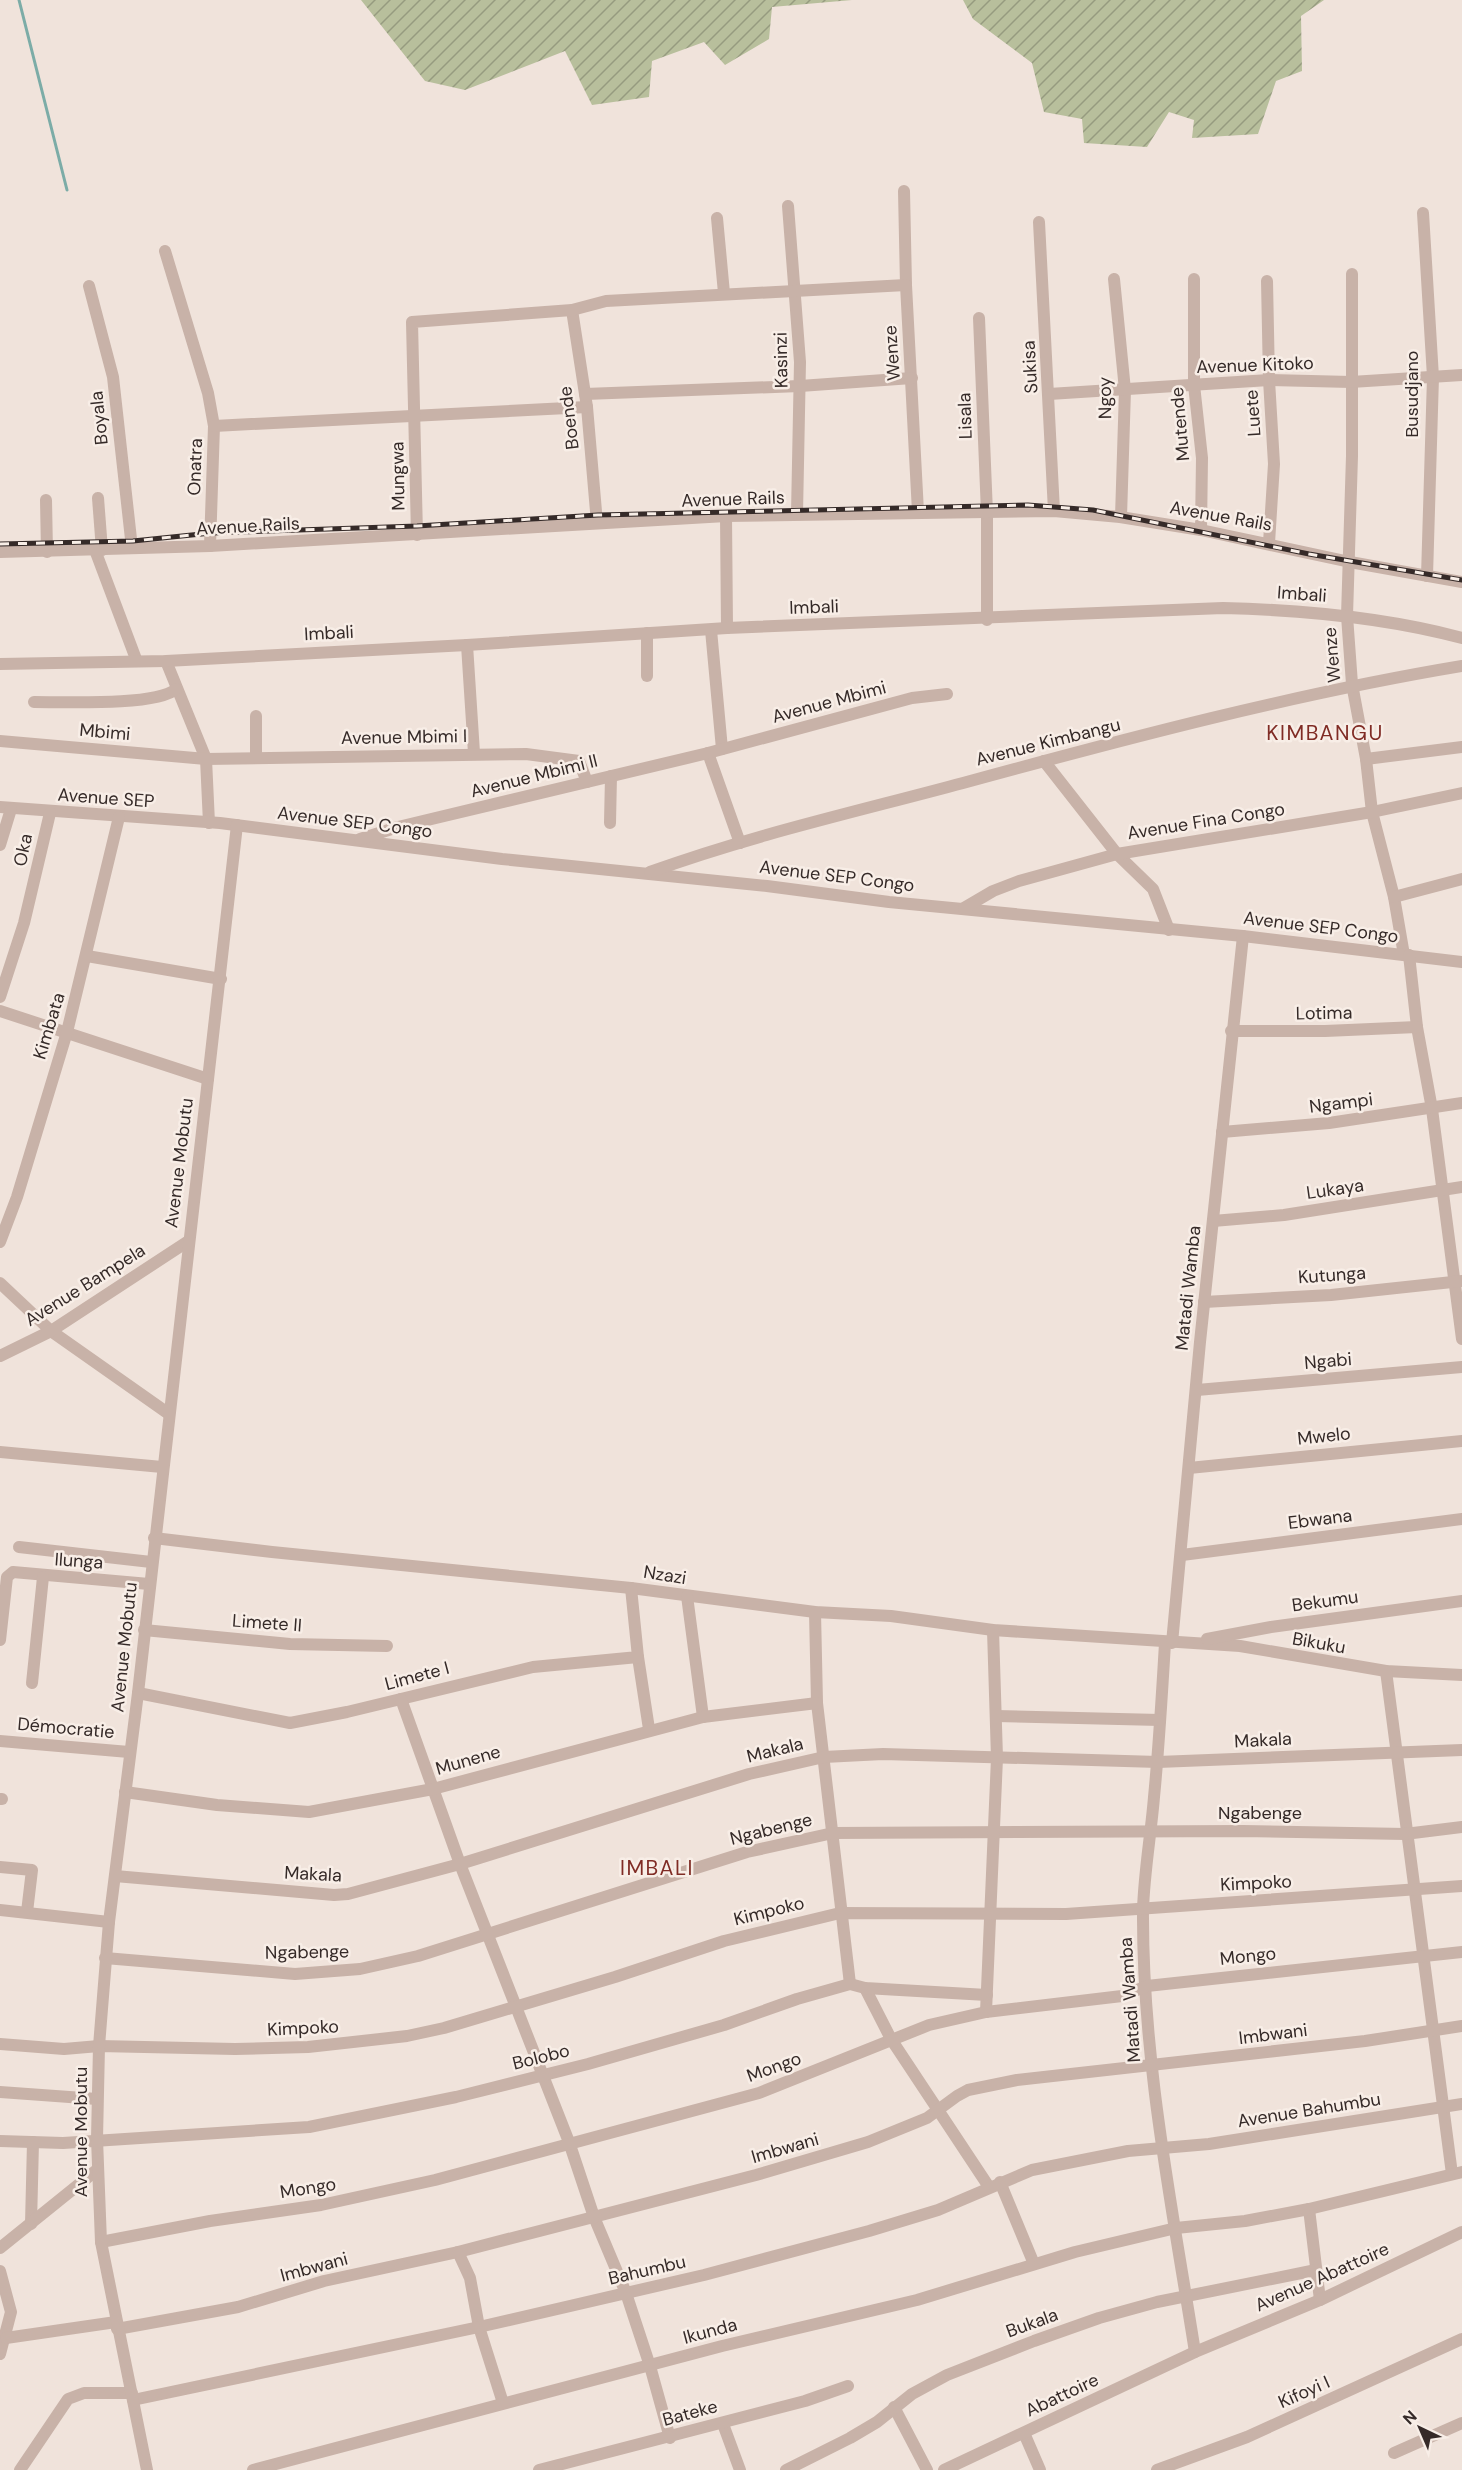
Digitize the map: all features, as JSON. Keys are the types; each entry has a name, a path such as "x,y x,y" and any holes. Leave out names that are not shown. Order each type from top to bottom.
{"street":[{"name":"Wenze","path":"904,191 906,285 918,512"},
{"name":"Kasinzi","path":"788,206 796,293 800,386 797,514"},
{"name":"Busudjano","path":"1423,213 1432,376 1427,576"},
{"path":"717,218 724,293"},
{"name":"Sukisa","path":"1039,222 1054,511"},
{"name":"Onatra","path":"165,251 208,393 214,426 210,546"},
{"name":"Wenze","path":"1352,274 1350,562 1347,616 1352,684 1366,759 1372,812 1407,955 1417,1028 1432,1109 1442,1192 1458,1281 1462,1339"},
{"name":"Ngoy","path":"1114,279 1125,390 1121,517"},
{"name":"Mutende","path":"1194,279 1194,385 1202,458 1201,530"},
{"name":"Luete","path":"1267,281 1274,464 1269,543"},
{"path":"572,310 606,301 724,293 796,293 906,285"},
{"name":"Boyala","path":"89,286 113,377 132,548"},
{"name":"Boende","path":"572,310 587,407 597,523"},
{"name":"Mungwa","path":"417,535 412,322 572,310"},
{"name":"Lisala","path":"979,318 987,513 987,620"},
{"name":"Avenue Kitoko","path":"1049,394 1269,380 1351,382 1462,375"},
{"path":"585,394 800,386 912,378"},
{"path":"214,426 587,407"},
{"path":"0,664 136,659 99,550 98,498"},
{"path":"46,500 47,552"},
{"name":"Avenue Rails","path":"0,552 210,546 726,516 1054,511 1121,517 1201,530 1350,562 1462,582"},
{"path":"726,516 727,628"},
{"name":"Imbali","path":"136,659 166,660 467,645 727,628 987,620 1222,608 1292,609 1347,616 1462,638"},
{"path":"711,630 722,749"},
{"path":"647,633 647,676"},
{"path":"467,645 474,753"},
{"path":"166,660 206,759 209,823"},
{"name":"Avenue Kimbangu","path":"647,873 740,843 1044,761 1352,684 1462,666"},
{"path":"34,702 140,700 169,695 176,689"},
{"name":"Avenue Mbimi","path":"722,749 912,698 947,694"},
{"path":"256,716 256,758"},
{"name":"Mbimi","path":"0,741 206,759"},
{"path":"1366,759 1462,747"},
{"name":"Avenue Mbimi II","path":"356,840 398,827 722,749"},
{"name":"Avenue Mbimi I","path":"206,759 474,753 526,754 579,761 587,782"},
{"path":"708,753 740,843"},
{"path":"1044,761 1117,854 1153,889 1169,930"},
{"path":"610,823 611,776"},
{"name":"Avenue Fina Congo","path":"964,908 993,891 1019,881 1117,854 1372,812 1462,793"},
{"path":"0,845 6,808"},
{"name":"Avenue SEP","path":"6,808 209,823"},
{"name":"Oka","path":"0,997 24,923 50,813"},
{"name":"Kimbata","path":"0,1242 17,1197 67,1032 119,817"},
{"name":"Avenue SEP Congo","path":"209,823 502,859 1243,936 1462,962"},
{"name":"Avenue Mobutu","path":"147,2470 116,2326 101,2242 97,2139 99,2046 109,1922 138,1694 148,1584 187,1242 221,979 237,825"},
{"path":"1394,897 1462,879"},
{"name":"Matadi Wamba","path":"1195,2352 1162,2147 1152,2065 1143,1907 1168,1643 1182,1555 1204,1302 1231,1031 1243,936"},
{"path":"87,956 221,979"},
{"path":"0,1011 208,1078"},
{"name":"Lotima","path":"1231,1031 1417,1028"},
{"name":"Ngampi","path":"1222,1132 1329,1123 1462,1103"},
{"name":"Lukaya","path":"1213,1221 1284,1215 1442,1192 1462,1187"},
{"name":"Avenue Bampela","path":"0,1356 51,1331 187,1242"},
{"name":"Kutunga","path":"1204,1302 1331,1294 1458,1281"},
{"path":"0,1283 51,1331 169,1414"},
{"name":"Ngabi","path":"1197,1390 1462,1367"},
{"name":"Mwelo","path":"1189,1468 1462,1441"},
{"path":"0,1452 162,1467"},
{"name":"Ebwana","path":"1182,1555 1462,1519"},
{"name":"Nzazi","path":"154,1538 632,1588 815,1612 891,1616 993,1630 1168,1643"},
{"path":"19,1546 151,1562"},
{"name":"Ilunga","path":"0,1640 7,1577 13,1572 43,1577 148,1584"},
{"path":"32,1683 43,1577"},
{"path":"632,1588 638,1658 649,1729"},
{"path":"687,1596 703,1717"},
{"name":"Bekumu","path":"1194,1642 1292,1624 1462,1600"},
{"path":"815,1612 817,1703 850,1984 865,1988 987,1995"},
{"name":"Limete II","path":"144,1630 279,1643 387,1646"},
{"path":"986,2012 997,1758 993,1630"},
{"name":"Bikuku","path":"1168,1643 1194,1642 1240,1646 1386,1671 1462,1675"},
{"name":"Limete I","path":"138,1694 290,1723 533,1667 638,1658"},
{"path":"1386,1671 1405,1834 1442,2107 1457,2173"},
{"path":"401,1699 460,1864 569,2142 594,2217 626,2293 670,2438"},
{"name":"Munene","path":"125,1792 217,1805 301,1813 433,1790 649,1729 703,1717 817,1703"},
{"path":"996,1716 1160,1720"},
{"name":"Démocratie","path":"0,1741 129,1752"},
{"name":"Makala","path":"115,1876 334,1895 398,1882 749,1774 824,1756 883,1754 1158,1762 1396,1750 1462,1750"},
{"name":"Ngabenge","path":"105,1958 295,1974 345,1971 418,1956 747,1852 833,1833 1243,1831 1405,1834 1462,1827"},
{"path":"0,1867 32,1868 27,1912"},
{"name":"Kimpoko","path":"0,2044 63,2049 99,2046 235,2049 308,2047 363,2042 444,2028 615,1977 724,1941 840,1913 1066,1914 1143,1907 1413,1892 1462,1886"},
{"path":"0,1910 109,1922"},
{"name":"Mongo","path":"101,2242 376,2194 759,2093 891,2039 938,2023 986,2012 1122,1996 1147,1986 1462,1952"},
{"name":"Bolobo","path":"0,2140 63,2143 309,2127 456,2097 541,2075 724,2025 797,1999 850,1984"},
{"path":"865,1988 891,2039 995,2184 1034,2264"},
{"name":"Imbwani","path":"6,2338 116,2326 238,2307 324,2281 458,2252 594,2217 756,2175 868,2142 927,2118 968,2090 1017,2080 1462,2026"},
{"path":"0,2092 97,2099"},
{"name":"Avenue Bahumbu","path":"1162,2147 1209,2144 1462,2103"},
{"path":"31,2224 33,2142"},
{"name":"Bahumbu","path":"20,2470 68,2399 84,2393 132,2397 479,2327 626,2293 869,2231 938,2210 1032,2170 1162,2147"},
{"path":"0,2248 98,2169"},
{"name":"Ikunda","path":"253,2470 732,2343 917,2300 1034,2264 1176,2228 1245,2221 1309,2209 1457,2173"},
{"path":"1309,2209 1320,2300"},
{"name":"Avenue Abattoire","path":"1195,2352 1320,2300 1462,2232"},
{"path":"458,2252 470,2278 479,2327 503,2403"},
{"name":"Bukala","path":"786,2470 850,2438 877,2422 912,2394 947,2375 1034,2341 1099,2318 1186,2296 1316,2270"},
{"path":"0,2271 10,2302 6,2338 0,2354"},
{"name":"Kifoyi I","path":"1157,2470 1247,2437 1462,2339"},
{"name":"Abattoire","path":"944,2470 1195,2352"},
{"name":"Bateke","path":"540,2470 723,2424 806,2401 849,2386"},
{"path":"894,2407 927,2470"},
{"path":"1394,2453 1462,2422"},
{"path":"723,2424 740,2470"},
{"path":"1024,2433 1040,2470"}],"green space":[{"path":"361,0 852,0 772,7 769,39 725,65 704,42 652,61 649,97 592,105 565,51 465,90 425,81"},
{"path":"963,0 1324,0 1301,16 1302,71 1276,81 1258,134 1192,138 1194,120 1169,112 1147,147 1084,143 1082,119 1044,112 1032,63 973,19"}],"waterway":[{"path":"19,0 67,190"}],"railway":[{"path":"0,544 133,541 211,533 417,526 598,515 1028,505 1093,510 1309,554 1462,580"}],"district":[{"name":"KIMBANGU","path":"1325,733"},
{"name":"IMBALI","path":"657,1868"}]}
